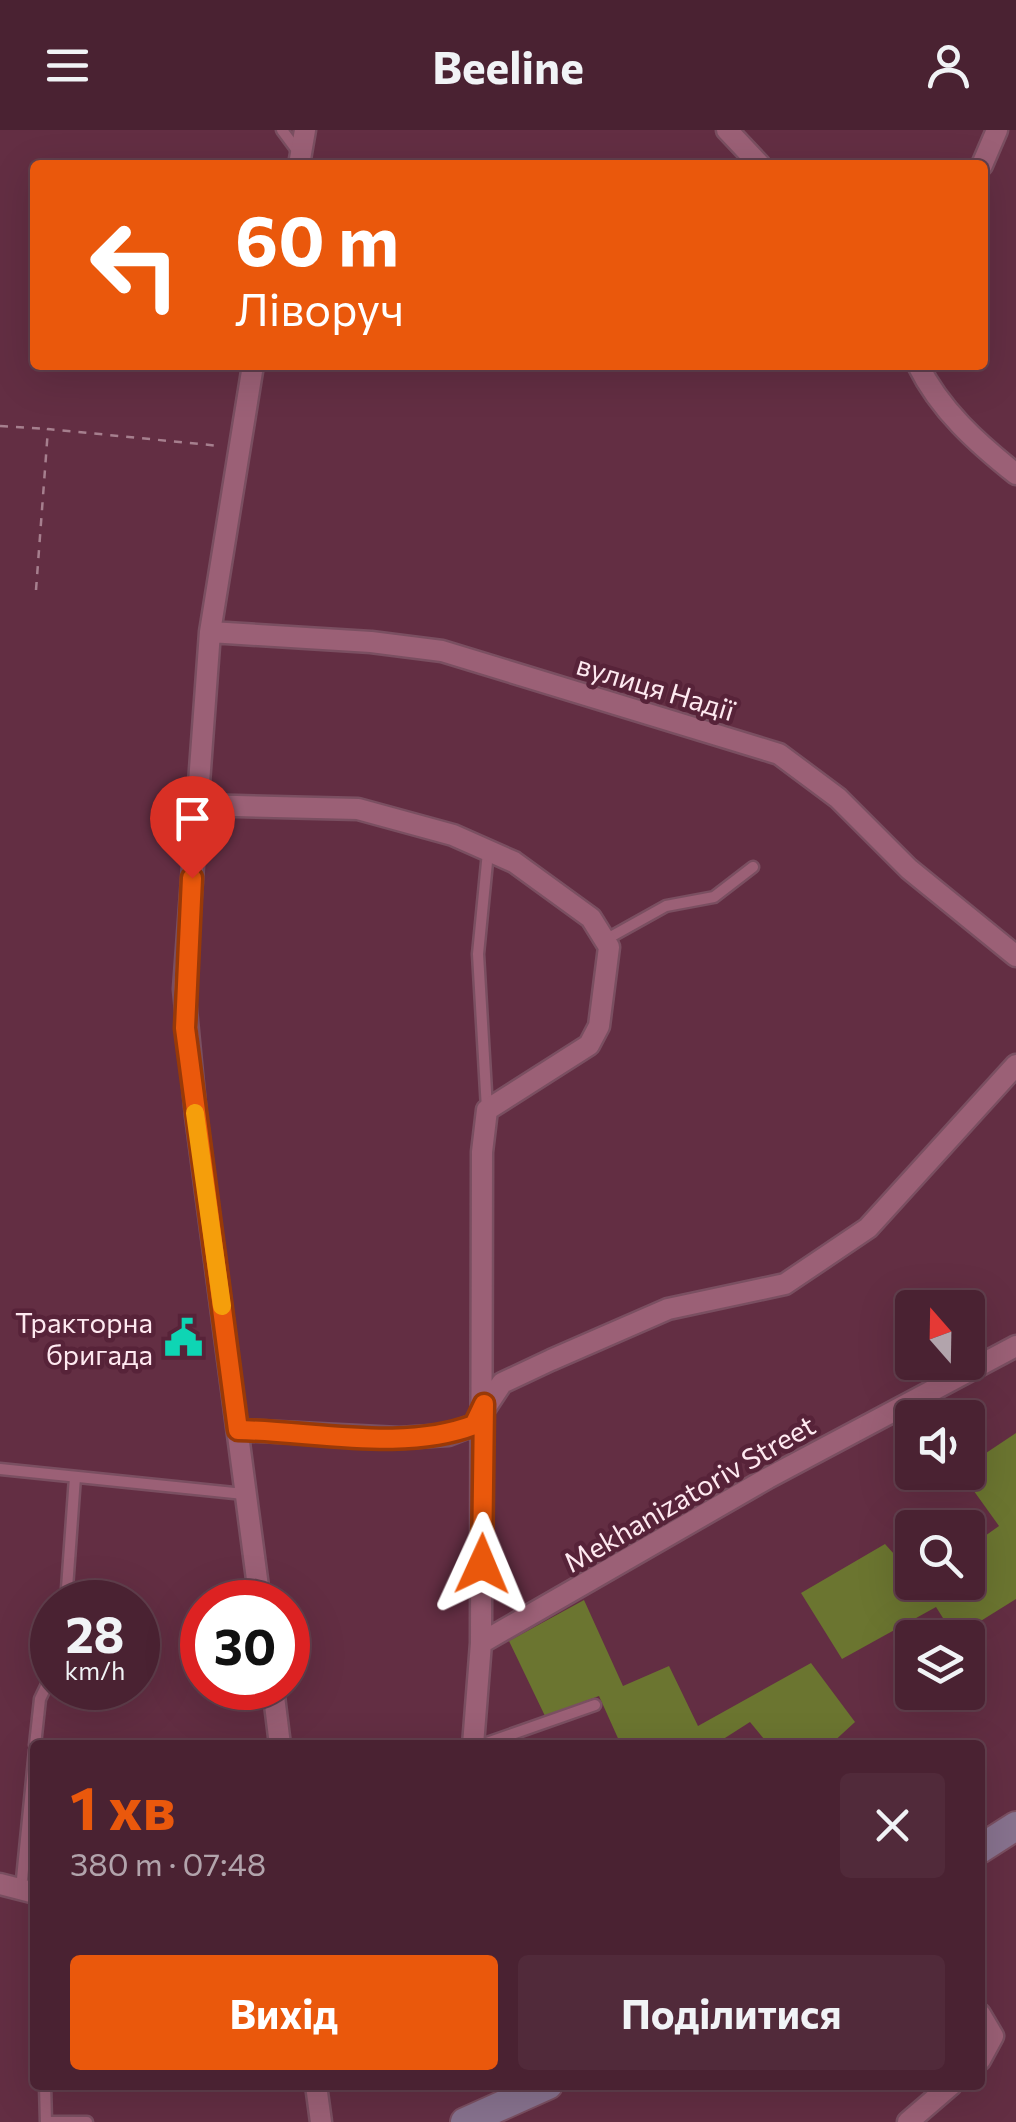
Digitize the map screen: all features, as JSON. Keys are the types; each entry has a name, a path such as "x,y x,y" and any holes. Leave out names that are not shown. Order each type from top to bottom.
{"main road":[{"path":"985,1846 1016,1826"},
{"path":"464,2122 508,2094"}],"street":[{"path":"300,160 305,130"},
{"path":"727,130 755,160"},
{"path":"984,160 997,130"},
{"path":"252,370 210,632 185,1028 257,1580"},
{"path":"920,370 929,388 952,416 1016,474"},
{"name":"вулиця Надії","path":"210,632 371,642 442,651 779,754 838,798 909,869 1016,956"},
{"path":"198,805 358,809 453,835 488,850 564,895 591,918 608,947 599,1026 589,1045 486,1110 482,1152 481,1643 473,1740"},
{"path":"238,1430 400,1438 448,1435 474,1425 484,1404 502,1384 668,1308 785,1284 868,1228 1016,1064"},
{"name":"Mekhanizatoriv Street","path":"481,1643 768,1478 1016,1346"},
{"path":"276,1710 279,1740"},
{"path":"985,2022 993,2036 985,2051"},
{"path":"317,2090 321,2122"},
{"path":"908,2122 945,2090"}],"lane":[{"path":"282,130 300,160"},
{"path":"486,1110 478,954 488,850"},
{"path":"605,940 666,906 714,897 753,867"},
{"path":"0,1469 244,1494"},
{"path":"68,1580 75,1477"},
{"path":"495,1740 596,1705"},
{"path":"36,1740 39,1710"},
{"path":"19,1889 30,1791"},
{"path":"45,2090 45,2122 87,2122"}],"path":[{"path":"0,426 237,447"},
{"path":"36,590 48,429"}],"green space":[{"path":"1016,1433 1016,1599 982,1620 944,1620 936,1607 912,1620 895,1620 895,1630 842,1659 801,1593 885,1544 895,1555 895,1600 985,1600 985,1536 999,1526 973,1490 985,1490 985,1454"},
{"path":"584,1600 623,1686 669,1666 698,1726 811,1663 855,1722 835,1740 765,1740 750,1722 722,1740 619,1740 599,1696 545,1716 509,1641"}],"slow traffic":[{"path":"195,1113 222,1306"}],"place":[{"name":"Тракторна бригада","path":"183,1338"}],"route":[{"path":"192,878 185,1028 238,1430 400,1438 448,1435 474,1425 484,1404 482,1564"}]}
